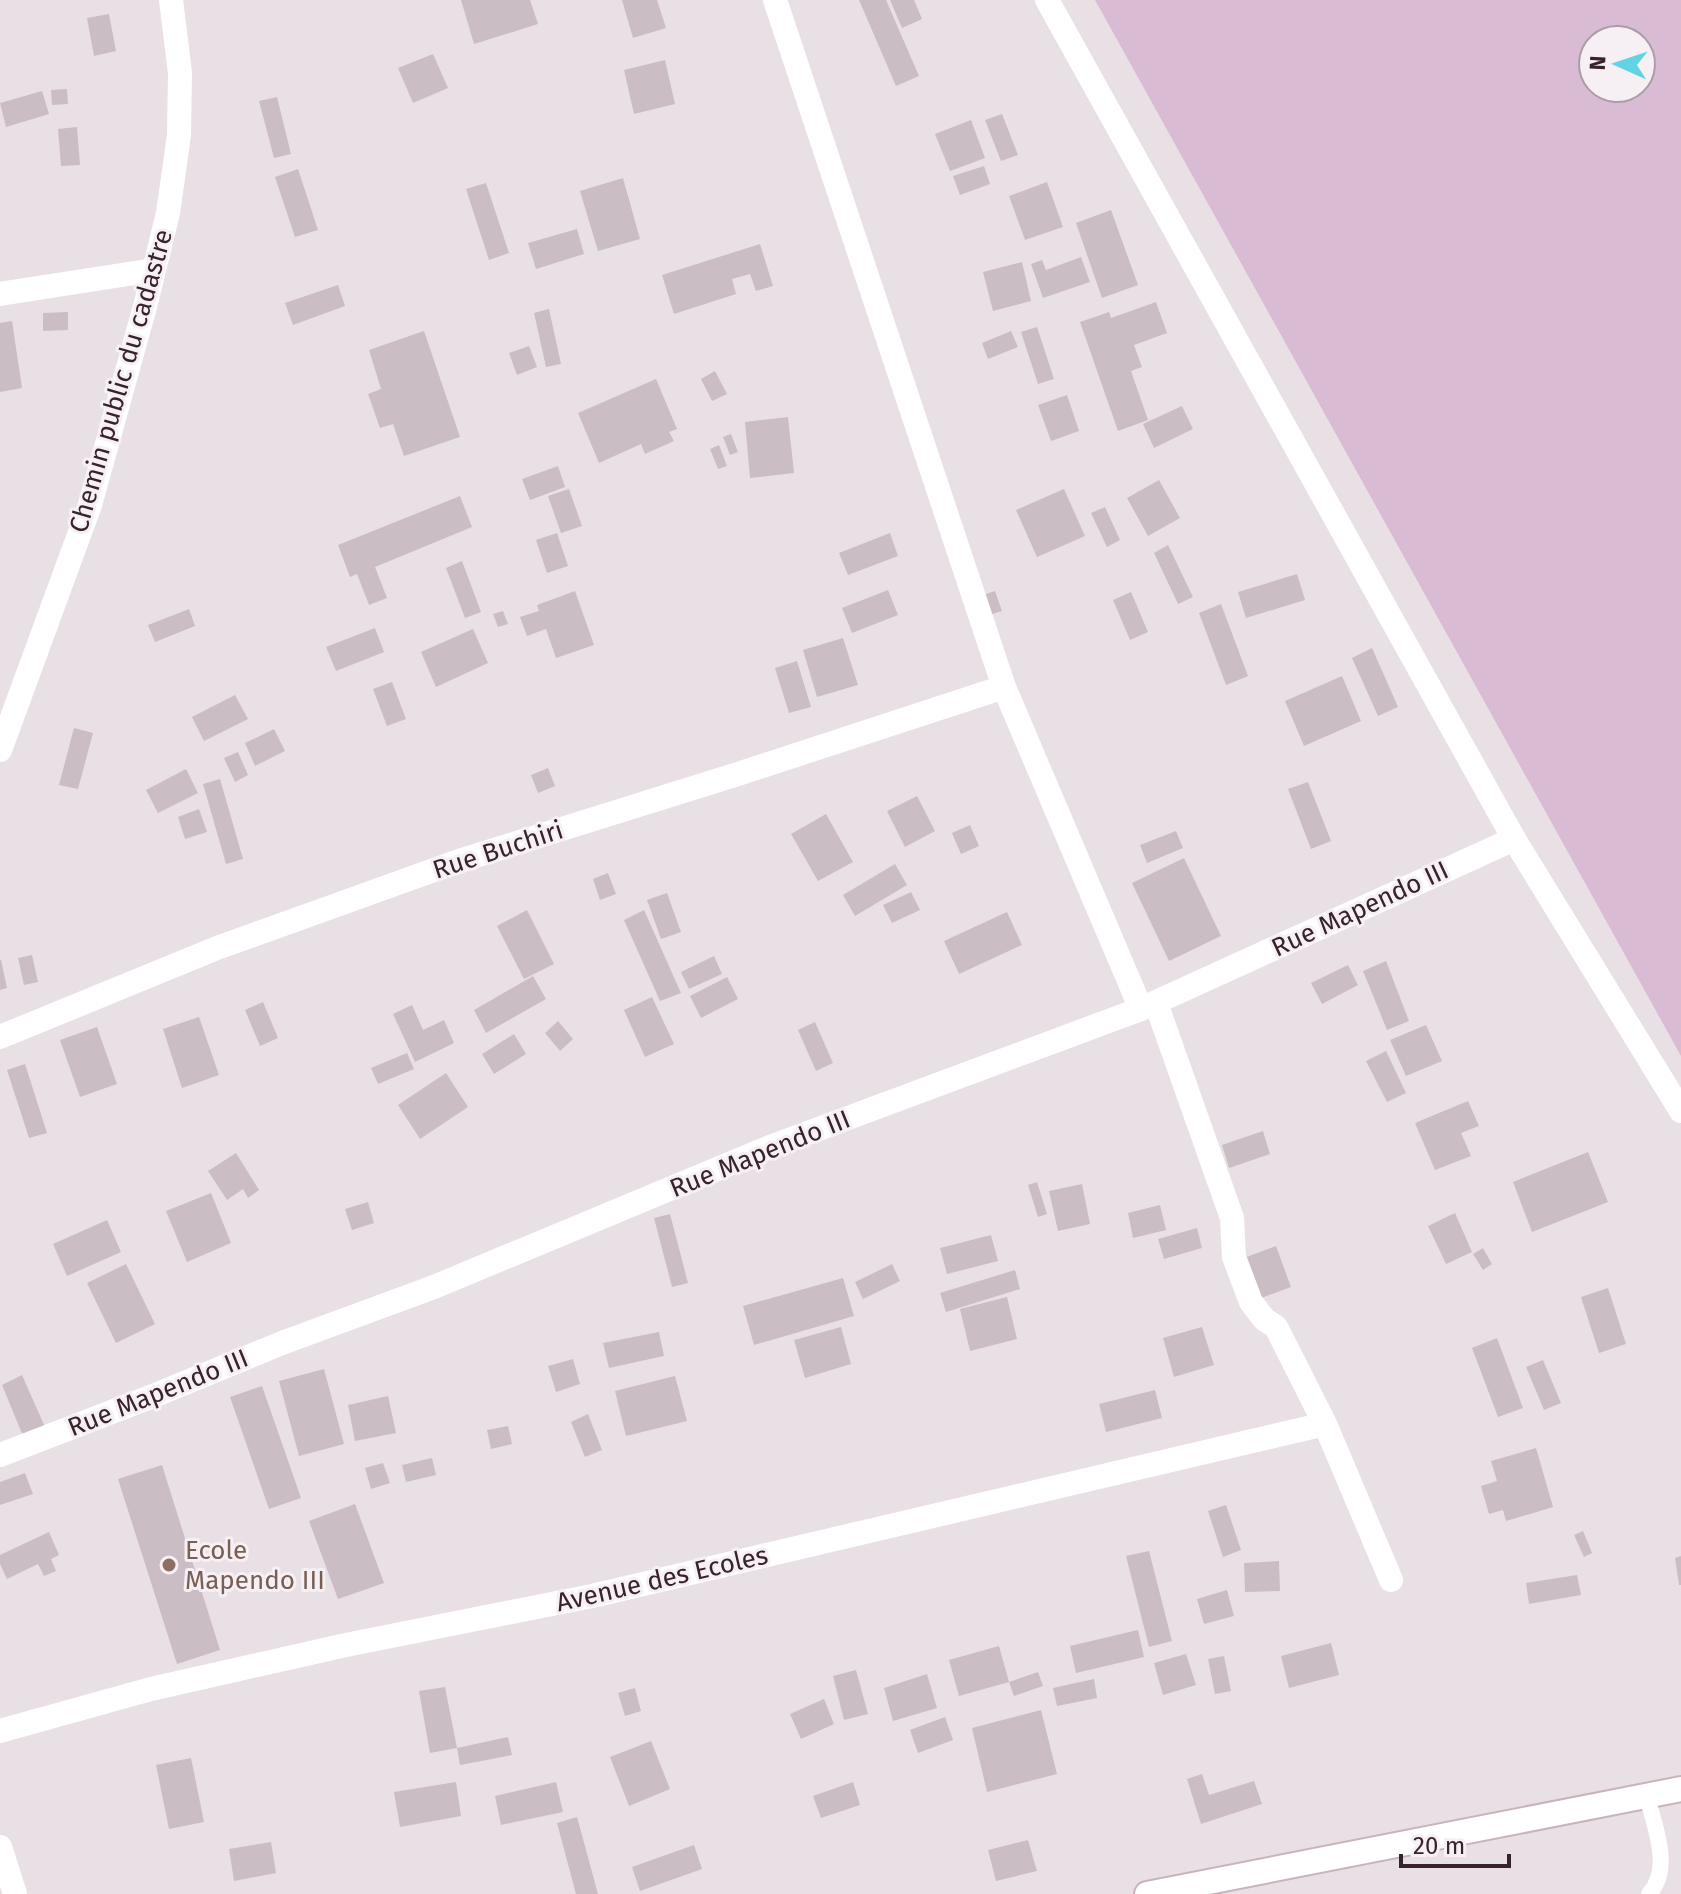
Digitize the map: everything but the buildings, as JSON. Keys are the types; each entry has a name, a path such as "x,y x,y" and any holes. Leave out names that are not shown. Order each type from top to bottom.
{"street":[{"name":"Chemin public du cadastre","path":"0,750 90,505 168,213 179,135 180,73 171,0"},
{"path":"775,0 1004,687 1148,1006 1232,1218 1234,1257 1251,1302 1264,1319 1276,1327 1325,1424 1391,1580"},
{"path":"1047,0 1514,839 1681,1111"},
{"path":"0,294 154,270"},
{"name":"Rue Buchiri","path":"0,1037 217,948 459,861 1004,687"},
{"name":"Rue Mapendo III","path":"0,1455 282,1343 434,1287 770,1147 1148,1006 1514,839"},
{"name":"Avenue des Ecoles","path":"0,1731 151,1689 346,1645 592,1596 1325,1424"},
{"path":"1147,1894 1681,1789"},
{"path":"0,1847 15,1894"}],"lane":[{"path":"1647,1796 1662,1861 1656,1887 1649,1894"}],"shaded area":[{"path":"1095,0 1681,0 1681,1056"}],"place":[{"name":"Ecole Mapendo III","path":"169,1565"}]}
